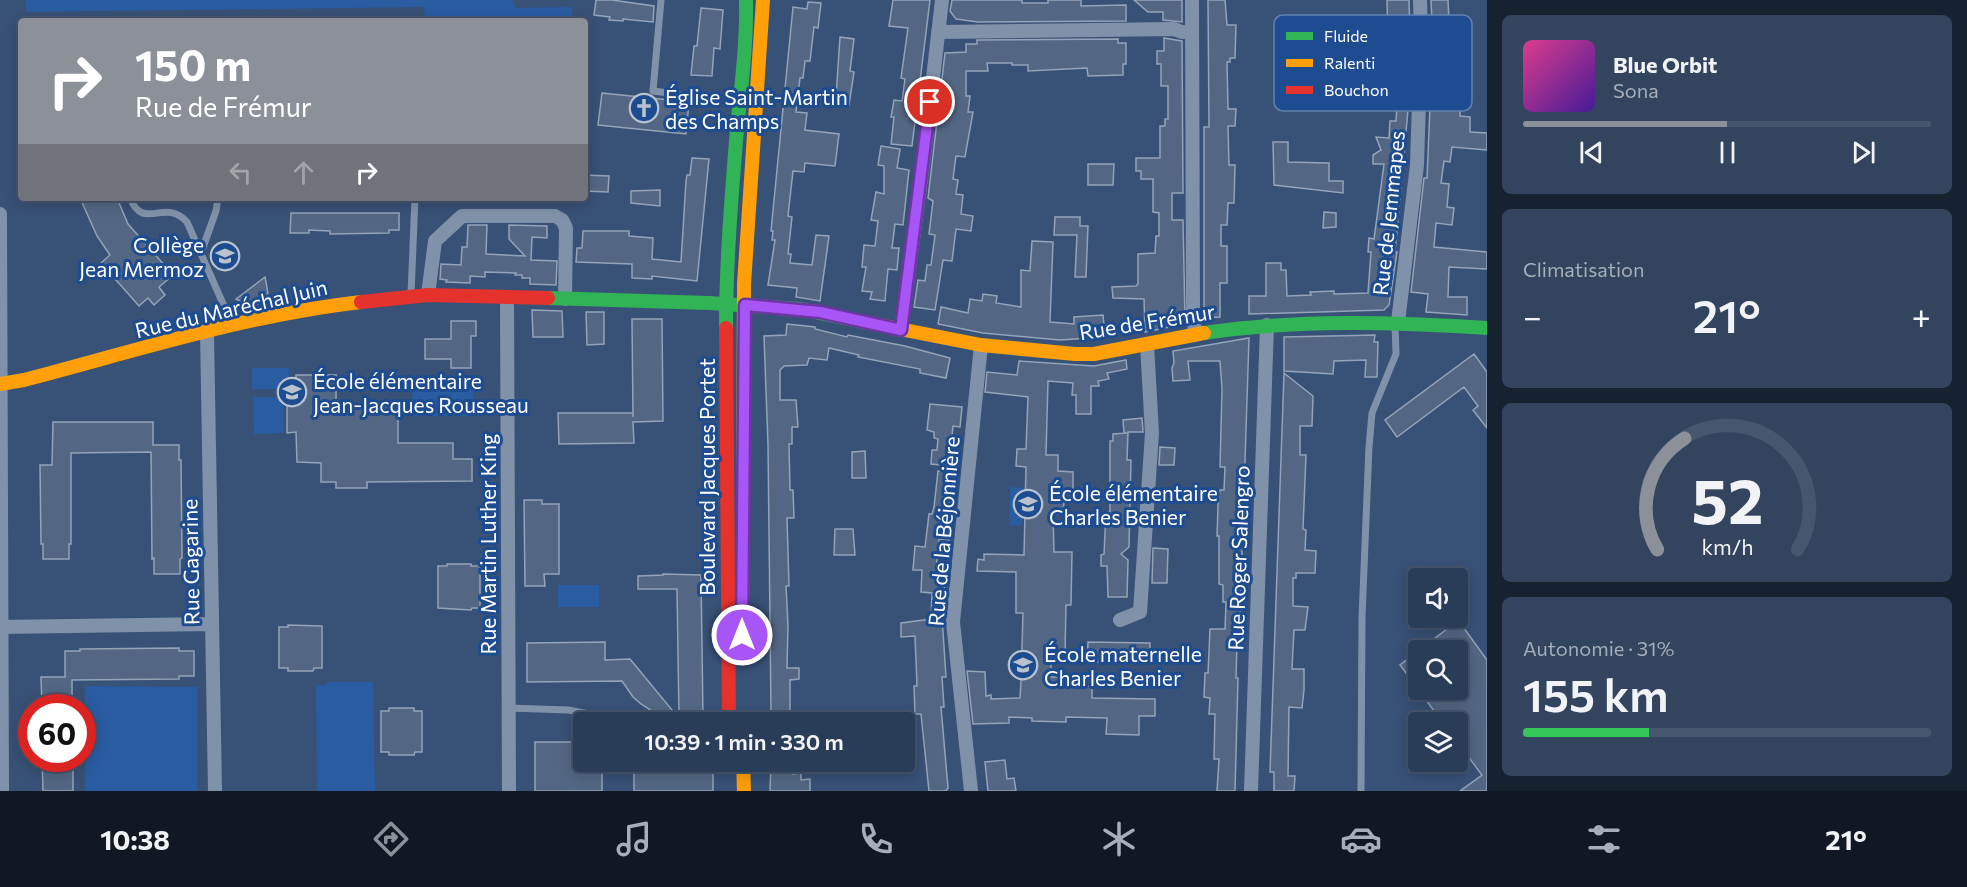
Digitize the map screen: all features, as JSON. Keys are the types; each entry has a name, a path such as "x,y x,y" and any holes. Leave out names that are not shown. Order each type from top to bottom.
{"street":[{"name":"Boulevard Jacques Portet","path":"729,712 726,283 736,141 747,34 747,0"},
{"name":"Boulevard Jacques Portet","path":"743,527 744,284 763,0"},
{"path":"901,330 942,0"},
{"path":"1192,0 1195,334"},
{"name":"Rue de Jemmapes","path":"1420,0 1420,15"},
{"path":"938,32 1174,29 1192,32"},
{"name":"Rue de Jemmapes","path":"1396,322 1417,165 1419,111"},
{"path":"0,214 2,791"},
{"path":"428,295 435,241 462,216 555,216 562,220 566,228 565,299"},
{"name":"Rue du Maréchal Juin","path":"1,384 24,380 232,325 309,309 428,295 745,305"},
{"name":"Rue Martin Luther King","path":"507,297 509,791"},
{"name":"Rue de Frémur","path":"745,305 820,312 981,345 1075,354 1094,354 1195,334 1267,326 1396,322 1487,328"},
{"name":"Rue Roger Salengro","path":"1251,791 1267,326"},
{"name":"Rue Gagarine","path":"207,333 215,791"},
{"path":"1120,620 1140,612 1152,433 1147,344"},
{"name":"Rue de la Béjonnière","path":"971,791 953,622 981,345"},
{"path":"1,627 212,624"},
{"path":"742,644 742,712"},
{"path":"730,772 730,791"},
{"path":"743,772 744,791"}],"lane":[{"path":"661,0 653,91 692,96 703,100"},
{"path":"131,201 140,212 149,214 170,212 183,218 190,227 232,325"},
{"path":"201,253 218,201"},
{"path":"411,297 415,201"},
{"path":"1361,791 1362,617 1369,447 1372,413 1396,354 1396,322"},
{"path":"509,708 578,712"}],"shaded area":[{"path":"25,0 512,0 515,8 572,7 572,18 425,18 424,7 26,12"},
{"path":"252,368 289,368 289,389 252,389"},
{"path":"412,388 473,388 473,416 412,416"},
{"path":"253,397 283,397 284,433 254,434"},
{"path":"1010,487 1023,488 1022,526 1009,525"},
{"path":"558,585 599,585 599,607 558,607"},
{"path":"327,682 373,682 375,791 317,791 316,685 326,685"},
{"path":"85,686 197,687 197,791 85,791 85,772 96,772 96,694 85,694"}],"building":[{"path":"596,0 654,6 653,22 609,20 610,17 594,15"},
{"path":"893,0 930,0 912,146 891,144 894,117 891,117 894,100 902,101 905,79 901,78 908,28 889,26"},
{"path":"952,0 1022,0 1022,3 1048,3 1048,0 1081,0 1081,6 1126,5 1126,21 978,22 956,19 950,11"},
{"path":"1134,0 1182,0 1182,22 1163,20 1163,12 1148,12"},
{"path":"1208,0 1225,0 1227,25 1236,25 1235,58 1230,58 1230,62 1227,62 1228,109 1236,109 1235,126 1228,126 1229,165 1235,165 1234,203 1228,203 1227,225 1221,225 1221,246 1227,246 1227,283 1220,283 1220,317 1204,318 1204,127 1209,127"},
{"path":"1387,0 1409,0 1409,15 1387,15"},
{"path":"1431,0 1448,0 1449,15 1432,15"},
{"path":"808,2 821,3 818,28 814,27 810,61 805,61 803,78 800,78 796,112 807,113 805,130 839,134 835,166 805,163 804,172 793,171 788,216 792,217 788,254 791,254 790,263 812,265 816,235 829,236 820,301 796,297 797,288 768,285 775,240 772,240 773,231 771,231 793,7 807,9"},
{"path":"701,8 723,10 720,49 714,48 712,76 691,75"},
{"path":"840,37 854,39 850,71 854,72 849,105 838,104 839,98 836,97"},
{"path":"1164,38 1182,41 1183,193 1172,193 1172,220 1183,220 1185,318 1184,324 1145,332 1144,299 1113,298 1112,287 1138,284 1138,254 1155,253 1156,236 1159,236 1159,213 1153,212 1153,179 1141,179 1141,171 1136,171 1136,158 1160,158 1160,126 1165,126 1165,119 1168,119 1168,86 1161,86 1161,64 1157,64 1157,51 1164,51"},
{"path":"1118,39 1118,43 1126,43 1126,64 1123,64 1123,75 1088,76 1087,68 1028,71 1028,65 1012,65 1012,63 987,63 988,71 966,71 966,96 970,96 968,112 973,112 965,157 956,156 953,179 958,180 956,194 963,195 961,214 973,216 971,231 956,229 952,261 943,260 935,310 914,307 918,280 925,281 927,265 931,265 935,235 929,234 933,201 928,198 945,53 966,52 966,44 977,44 977,40"},
{"name":"Église Saint-Martin des Champs","path":"602,93 689,102 686,134 598,125"},
{"path":"1397,111 1408,111 1395,252 1397,252 1389,305 1384,310 1249,314 1249,296 1266,296 1266,263 1281,263 1281,270 1286,270 1287,296 1334,291 1334,294 1368,293 1371,252 1368,252 1369,238 1374,239 1384,164 1373,164 1373,155 1381,150 1376,137 1389,138 1390,121 1396,121"},
{"path":"1430,111 1460,111 1460,116 1470,117 1470,132 1487,133 1487,150 1452,147 1450,162 1444,161 1441,183 1449,184 1447,207 1454,208 1452,225 1436,223 1434,247 1487,252 1487,269 1449,267 1448,297 1467,297 1467,315 1426,312 1428,294 1411,292 1424,178 1427,178"},
{"path":"1273,142 1288,142 1288,162 1329,163 1329,181 1343,181 1343,193 1274,185"},
{"path":"881,146 900,149 897,168 909,170 903,225 895,224 892,248 899,248 897,270 888,269 885,301 870,299 872,292 862,291 866,267 862,267 864,245 875,246 878,221 871,220 876,192 884,194 884,166 878,165"},
{"path":"692,158 709,159 697,281 652,276 652,279 632,278 632,264 576,262 577,248 582,248 583,231 629,231 629,236 653,238 652,259 681,262 686,181 687,175 690,175"},
{"path":"1088,164 1114,164 1113,185 1088,185"},
{"path":"588,175 609,176 608,192 588,191"},
{"path":"660,190 660,206 631,203 631,191"},
{"path":"81,201 118,201 128,224 173,275 159,287 165,295 154,305 148,298 139,306 101,263 110,255 97,236"},
{"path":"1324,212 1336,213 1336,227 1323,228"},
{"path":"291,213 399,213 399,230 389,230 389,233 330,234 330,231 309,230 309,233 290,233"},
{"path":"1055,217 1080,217 1080,226 1088,226 1086,277 1075,277 1077,235 1054,235"},
{"path":"468,225 487,225 486,254 525,256 509,239 509,225 547,226 547,238 532,237 531,260 557,261 556,285 530,284 530,278 522,278 522,275 515,275 516,273 485,272 485,277 470,276 470,283 446,282 447,280 440,279 441,264 461,265 462,247 467,247"},
{"path":"1032,241 1053,242 1050,322 1074,324 1074,317 1103,315 1105,337 1060,340 983,333 938,324 941,307 968,313 970,299 982,301 983,294 997,296 996,303 1021,307 1021,270 1030,271"},
{"path":"265,277 268,293 263,301 256,305 248,305 236,299"},
{"path":"532,310 562,311 563,337 533,337"},
{"path":"586,312 604,312 604,344 587,345"},
{"path":"632,319 662,319 663,421 633,422 634,443 559,444 558,413 633,413"},
{"path":"451,321 476,321 476,336 471,336 471,368 451,368 451,359 425,359 425,339 451,339"},
{"path":"787,324 815,327 815,329 847,337 848,335 905,346 950,358 946,378 920,373 920,369 858,357 859,355 829,348 827,360 809,358 807,365 784,366 780,370 780,400 796,400 798,427 792,427 792,444 789,444 790,490 793,490 794,518 787,518 789,586 786,586 787,668 799,668 799,679 790,680 790,711 771,711 768,444 764,336 786,335"},
{"path":"1375,335 1374,342 1378,342 1377,377 1365,377 1366,360 1334,361 1333,374 1284,371 1284,337"},
{"path":"1249,338 1239,645 1237,644 1235,791 1217,791 1219,759 1214,759 1215,714 1209,714 1210,698 1204,697 1205,673 1208,673 1210,629 1225,629 1226,602 1223,602 1223,585 1219,584 1219,536 1217,536 1218,505 1220,490 1224,490 1225,467 1220,467 1222,389 1220,361 1188,361 1190,380 1173,381 1173,351"},
{"path":"1474,354 1487,372 1487,428 1473,410 1478,406 1464,387 1397,437 1385,420"},
{"path":"1126,360 1127,369 1107,373 1109,379 1098,381 1099,386 1091,386 1091,414 1076,414 1076,395 1072,395 1073,383 1048,381 1046,455 1058,455 1058,471 1073,472 1073,501 1064,501 1063,514 1053,514 1054,552 1072,552 1071,605 1066,605 1065,654 1051,653 1051,677 1067,677 1067,686 1092,686 1092,698 1155,699 1155,716 1139,716 1139,735 1106,734 1107,718 1066,717 1066,722 1032,721 1032,718 1009,717 1009,723 973,724 967,671 985,672 986,696 991,695 991,699 1020,698 1021,681 1023,613 1016,613 1016,572 977,571 978,559 984,560 984,554 1024,555 1026,467 1016,466 1017,449 1026,449 1028,397 985,392 987,372 1017,375 1019,361 1094,366"},
{"path":"1284,373 1313,396 1312,426 1300,426 1300,455 1306,455 1303,529 1306,530 1305,550 1316,551 1315,573 1296,573 1296,578 1293,578 1293,606 1308,607 1305,630 1294,630 1292,669 1304,669 1304,690 1302,708 1289,707 1288,776 1295,776 1294,791 1274,791 1274,772 1270,772"},
{"path":"296,375 336,375 336,404 396,404 398,443 453,443 453,459 472,459 472,481 367,482 367,488 336,488 336,482 321,482 321,463 297,462 296,432 287,433 287,402 296,402"},
{"path":"930,404 962,407 960,427 953,426 949,466 931,464 932,450 937,450 938,439 934,438 934,432 927,430"},
{"path":"1142,418 1143,432 1128,432 1127,460 1131,460 1129,547 1121,554 1128,560 1127,597 1108,597 1107,566 1101,566 1101,555 1104,554 1106,512 1110,512 1110,441 1113,441 1113,434 1127,433 1124,433 1123,420"},
{"path":"53,422 153,422 153,445 179,445 182,558 180,559 180,574 154,574 151,452 71,453 69,559 43,559 40,465 52,465"},
{"path":"1160,447 1175,448 1174,465 1159,465"},
{"path":"865,451 866,478 852,478 852,452"},
{"path":"938,471 955,472 952,503 946,502 943,526 950,526 949,540 939,539 936,570 946,571 942,617 946,677 942,677 944,707 941,707 948,788 946,791 929,791 921,714 915,714 914,686 917,686 915,636 901,637 901,623 931,619 932,593 921,592 922,570 913,570 915,546 925,547 929,514 932,514"},
{"path":"524,500 542,500 542,504 559,504 559,574 544,574 545,586 525,586"},
{"path":"835,529 853,529 855,555 834,555"},
{"path":"1153,548 1168,549 1167,583 1152,583"},
{"path":"447,564 480,566 480,608 471,610 438,608 438,566 447,566"},
{"path":"701,575 703,712 679,712 677,589 638,589 638,576"},
{"path":"288,625 322,626 322,668 314,668 313,671 288,671 288,668 279,668 279,627 288,627"},
{"path":"1448,628 1464,628 1487,660 1487,791 1460,791 1482,775 1468,756 1468,712 1435,712 1426,700 1468,700 1468,640 1433,640"},
{"path":"605,642 605,660 630,659 674,712 652,711 633,697 622,681 527,682 527,643"},
{"path":"1088,642 1150,643 1150,662 1087,662"},
{"path":"179,648 179,651 194,651 194,676 179,676 179,679 72,680 72,694 42,694 41,677 65,677 65,651 80,651 80,649"},
{"path":"1408,659 1408,676 1400,665"},
{"path":"389,708 414,708 414,711 422,711 422,752 415,752 414,755 389,755 389,752 381,752 381,711 389,711"},
{"path":"535,742 573,742 573,772 602,772 602,791 535,791"},
{"path":"1005,760 1007,779 1014,778 1016,791 988,791 985,762"},
{"path":"42,772 73,772 73,791 43,791"},
{"path":"634,772 713,772 713,791 634,791"},
{"path":"771,772 801,773 801,780 810,779 810,791 770,791"}],"traffic: fast":[{"path":"726,328 729,234 744,53 746,0"},
{"path":"548,298 709,303 800,309 864,322"},
{"path":"1204,333 1274,325 1345,323 1487,328"}],"traffic: slow":[{"path":"743,512 744,284 763,0"},
{"path":"0,384 24,380 233,325 361,302"},
{"path":"864,322 981,345 1075,354 1094,354 1204,333"},
{"path":"743,772 744,791"}],"traffic: jam":[{"path":"361,302 428,295 548,298"},
{"path":"726,328 729,712"}],"place":[{"name":"Église Saint-Martin des Champs","path":"644,108"},
{"name":"Collège Jean Mermoz","path":"225,256"},
{"name":"École élémentaire Jean-Jacques Rousseau","path":"292,392"},
{"name":"École élémentaire Charles Benier","path":"1028,504"},
{"name":"École maternelle Charles Benier","path":"1023,665"}],"route":[{"path":"742,635 745,305 820,312 901,330 930,102"}]}
